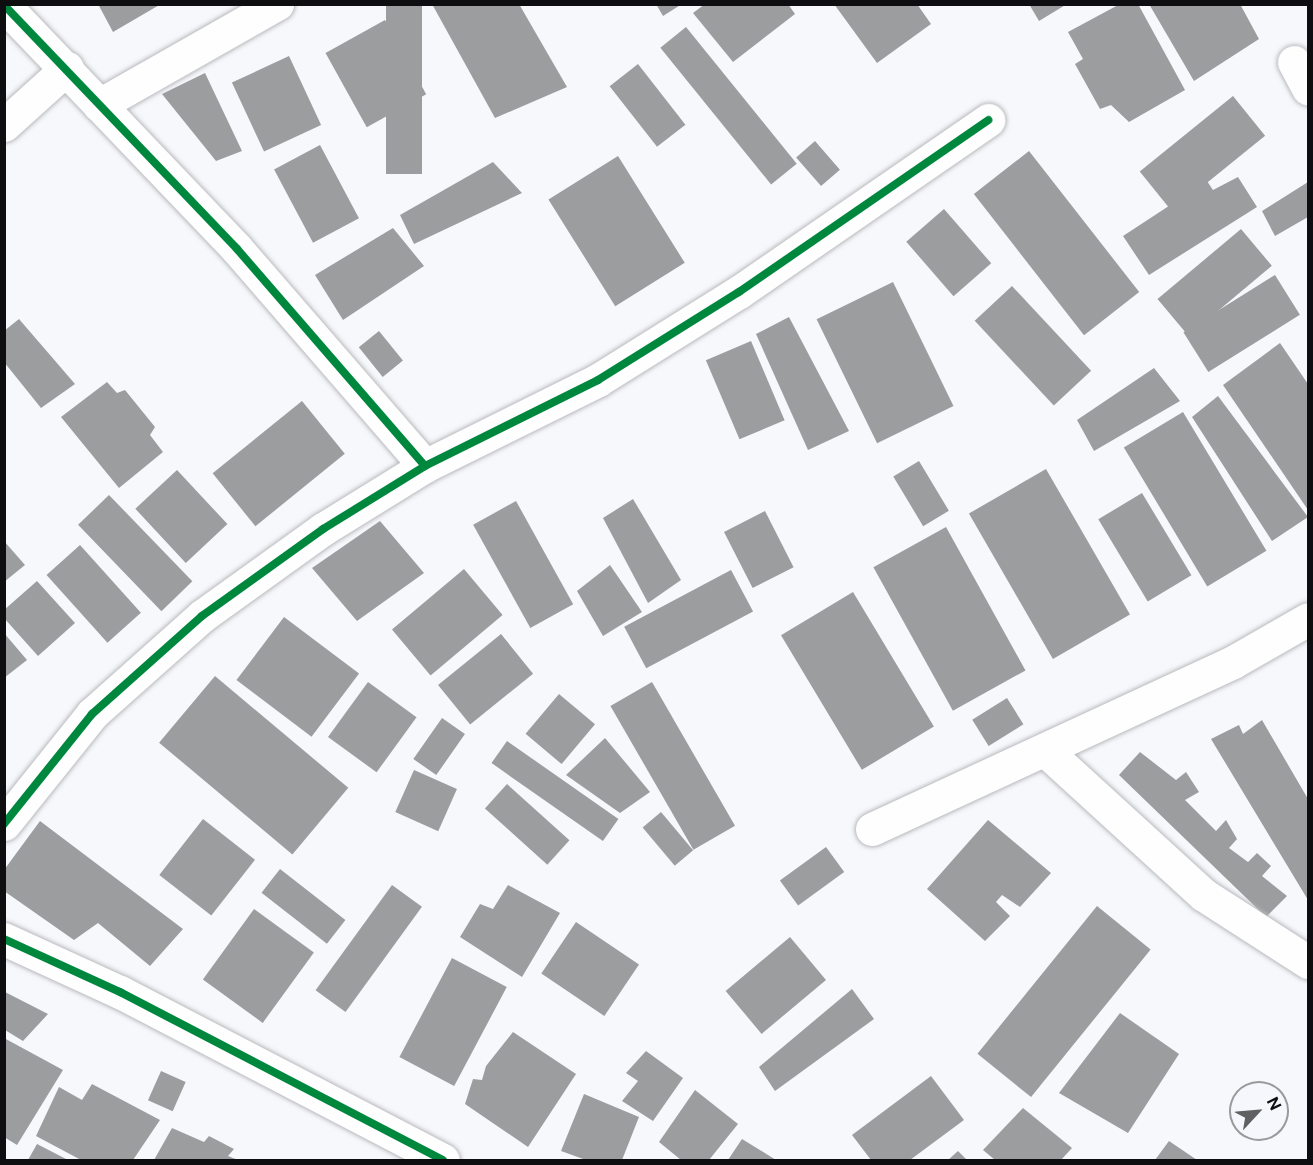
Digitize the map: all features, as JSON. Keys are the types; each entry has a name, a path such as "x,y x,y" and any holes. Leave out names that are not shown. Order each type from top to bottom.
{"street":[{"path":"99,105 277,4"},
{"path":"4,5 67,68 99,105 237,249 424,466"},
{"path":"4,125 67,68"},
{"path":"4,824 93,714 201,616 322,529 424,466 598,380 739,292 988,120"},
{"path":"872,829 1233,662 1308,619"},
{"path":"1045,750 1204,895 1308,962"},
{"path":"4,939 120,992 443,1161"}],"building":[{"path":"98,4 161,4 113,32"},
{"path":"386,4 422,4 422,174 386,174"},
{"path":"432,4 519,4 567,87 495,118"},
{"path":"656,4 682,4 663,16"},
{"path":"705,4 788,4 795,14 733,62 693,13"},
{"path":"834,4 917,4 931,24 877,63"},
{"path":"1029,4 1067,4 1039,21"},
{"path":"1120,4 1138,4 1185,90 1129,122 1111,105 1100,109 1075,64 1083,59 1068,32"},
{"path":"1149,4 1240,4 1259,39 1194,81"},
{"path":"385,20 426,94 367,127 326,53"},
{"path":"686,27 797,164 771,185 660,48"},
{"path":"289,56 321,125 264,152 232,83"},
{"path":"638,64 685,125 657,147 610,86"},
{"path":"205,73 242,151 216,161 162,94"},
{"path":"1233,96 1265,136 1172,211 1140,172"},
{"path":"815,141 840,170 821,186 796,157"},
{"path":"320,145 359,218 313,243 274,169"},
{"path":"1029,151 1139,292 1084,335 974,194"},
{"path":"618,156 685,263 615,306 548,199"},
{"path":"493,162 522,193 414,244 400,215"},
{"path":"1238,177 1257,207 1149,275 1123,236 1207,181 1213,190"},
{"path":"1308,182 1308,217 1275,236 1262,211"},
{"path":"944,209 991,263 954,296 906,242"},
{"path":"393,228 424,266 343,320 315,275"},
{"path":"1241,229 1272,266 1188,336 1158,299"},
{"path":"1275,275 1300,315 1208,372 1183,332"},
{"path":"893,282 953,406 877,443 817,319"},
{"path":"1012,286 1091,371 1054,406 975,321"},
{"path":"789,317 849,431 808,450 756,334"},
{"path":"19,319 75,384 41,408 4,362 4,331"},
{"path":"379,331 403,361 383,377 359,347"},
{"path":"751,341 785,420 739,439 706,360"},
{"path":"1280,343 1308,384 1308,510 1223,385"},
{"path":"1154,368 1180,401 1094,451 1077,420"},
{"path":"107,382 117,393 125,390 155,427 150,435 163,452 119,488 61,417"},
{"path":"1218,396 1308,517 1272,541 1192,417"},
{"path":"302,401 345,454 255,526 213,473"},
{"path":"1183,412 1266,551 1207,586 1124,448"},
{"path":"919,461 949,511 923,526 893,476"},
{"path":"1046,469 1130,614 1053,659 969,514"},
{"path":"177,470 227,524 186,563 135,509"},
{"path":"1142,493 1191,575 1148,602 1098,519"},
{"path":"109,495 192,581 161,611 78,525"},
{"path":"633,499 681,580 648,603 603,518"},
{"path":"516,501 573,604 530,628 473,525"},
{"path":"765,511 794,567 753,588 724,532"},
{"path":"380,521 424,573 357,621 312,568"},
{"path":"946,527 1026,670 953,711 873,567"},
{"path":"4,541 25,565 4,582"},
{"path":"80,545 141,613 107,643 47,575"},
{"path":"610,565 642,612 603,636 577,591"},
{"path":"464,569 503,615 431,675 392,629"},
{"path":"731,570 753,611 646,668 624,627"},
{"path":"37,581 75,623 38,656 4,618 4,610"},
{"path":"853,592 934,727 862,770 781,635"},
{"path":"284,617 359,674 312,737 236,680"},
{"path":"4,633 27,660 4,678"},
{"path":"501,634 533,674 470,725 438,685"},
{"path":"215,676 348,788 292,854 159,743"},
{"path":"368,682 417,717 377,772 328,737"},
{"path":"652,682 735,826 693,850 610,706"},
{"path":"559,694 595,724 562,764 526,734"},
{"path":"1007,698 1023,724 989,746 972,720"},
{"path":"442,718 465,734 436,775 413,759"},
{"path":"1262,720 1308,799 1308,900 1211,739 1239,725 1243,734"},
{"path":"605,738 650,792 620,813 566,775"},
{"path":"507,741 618,819 603,841 492,763"},
{"path":"1140,752 1176,780 1186,772 1199,792 1185,800 1216,831 1226,820 1237,839 1229,848 1248,862 1257,853 1271,866 1262,876 1287,896 1266,917 1119,775"},
{"path":"414,770 457,789 438,831 395,812"},
{"path":"507,784 569,840 547,865 485,809"},
{"path":"661,812 693,850 675,866 643,827"},
{"path":"203,819 255,860 211,916 159,875"},
{"path":"988,820 1051,873 1020,907 1002,895 996,902 1010,916 985,941 927,889"},
{"path":"40,821 183,929 150,966 98,923 74,940 4,891 4,870"},
{"path":"826,847 844,872 798,906 780,881"},
{"path":"280,869 345,920 327,944 262,893"},
{"path":"392,885 422,907 346,1012 316,990"},
{"path":"508,885 560,913 522,977 460,937 480,904 493,909"},
{"path":"1097,906 1151,949 1031,1097 977,1054"},
{"path":"254,909 314,952 263,1023 203,979"},
{"path":"576,922 639,964 604,1016 541,973"},
{"path":"790,937 826,980 762,1034 726,991"},
{"path":"452,958 507,987 454,1086 399,1057"},
{"path":"852,989 874,1019 775,1091 759,1067"},
{"path":"5,992 48,1014 23,1041 5,1030"},
{"path":"1120,1013 1179,1054 1128,1133 1059,1093"},
{"path":"513,1032 576,1074 528,1147 465,1104 473,1079 482,1080 486,1066"},
{"path":"4,1038 63,1070 17,1145 4,1137"},
{"path":"646,1051 683,1078 653,1121 622,1101 638,1081 626,1073"},
{"path":"161,1071 186,1082 173,1111 148,1100"},
{"path":"931,1076 964,1120 910,1160 871,1160 852,1135"},
{"path":"92,1084 160,1120 133,1160 81,1160 36,1136 59,1087 82,1100"},
{"path":"695,1090 738,1124 709,1160 681,1160 659,1142"},
{"path":"584,1094 639,1117 622,1160 586,1160 561,1151"},
{"path":"1023,1108 1072,1148 1061,1160 995,1160 983,1150"},
{"path":"172,1128 204,1142 209,1136 234,1149 228,1156 238,1160 154,1160"},
{"path":"742,1139 776,1160 728,1160"},
{"path":"1169,1141 1197,1160 1155,1160"},
{"path":"37,1144 68,1160 28,1160"},
{"path":"958,1151 967,1160 948,1160"}],"cycle path":[{"path":"4,5 237,249 425,466"},
{"path":"4,824 92,714 202,616 323,529 425,466 598,380 739,292 988,120"},
{"path":"4,939 120,992 443,1160"}]}
